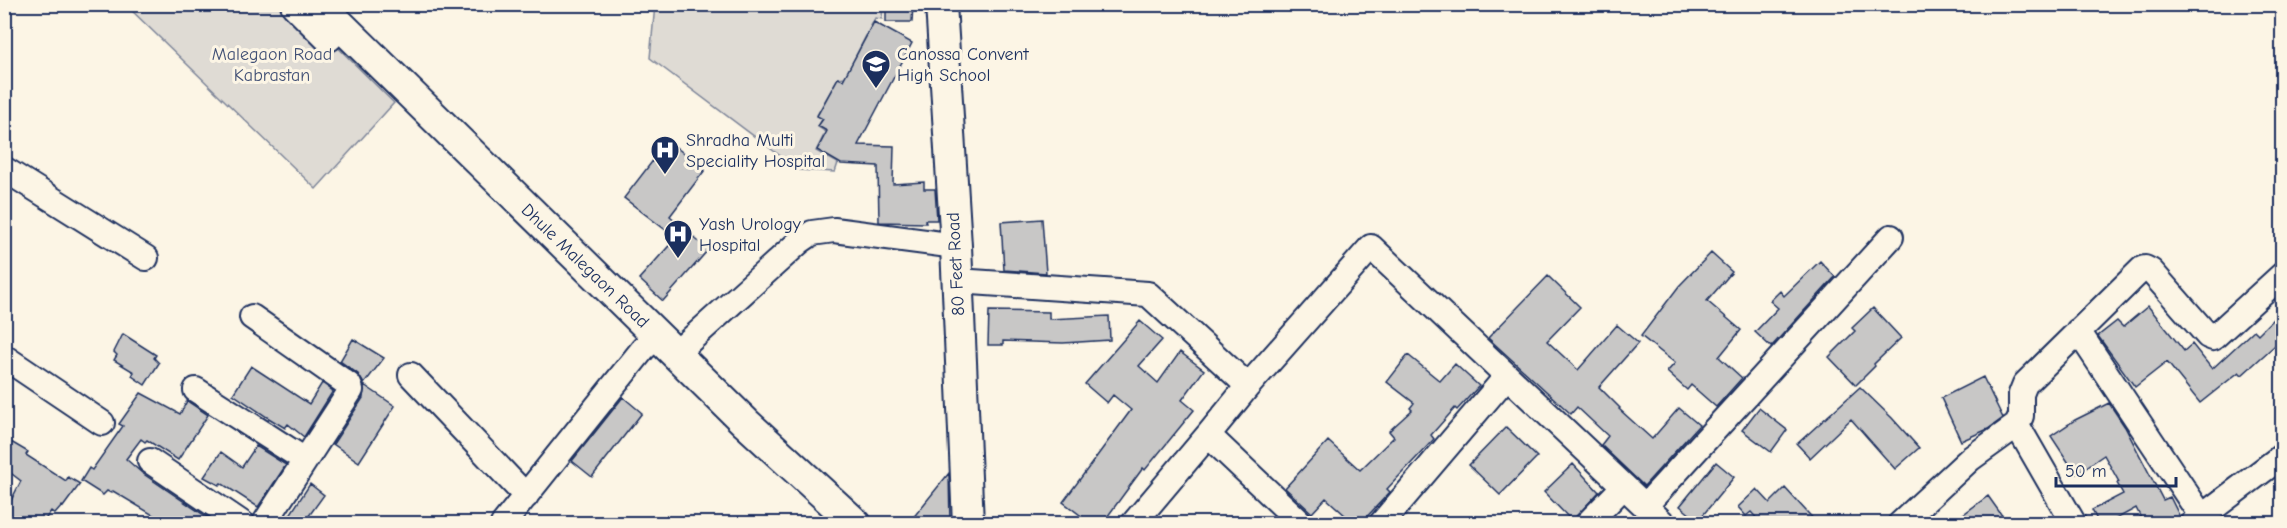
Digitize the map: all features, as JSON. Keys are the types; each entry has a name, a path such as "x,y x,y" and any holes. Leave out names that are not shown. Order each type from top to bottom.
{"main road":[{"path":"296,4 658,346 829,524"},
{"name":"Dhule Malegaon Road","path":"319,4 658,346 856,524"},
{"name":"80 Feet Road","path":"941,4 956,246 968,524"},
{"name":"80 Feet Road","path":"959,4 984,524"}],"street":[{"path":"4,169 146,258"},
{"path":"503,524 658,346 812,233 834,230 956,246"},
{"path":"1645,506 1891,237"},
{"path":"1134,524 1248,386 1371,247 1664,524"},
{"path":"1900,524 1970,459 2017,425 2020,416 2021,394 2025,384 2137,272 2145,268 2151,271 2208,336 2213,338 2283,275"},
{"path":"972,282 1148,294 1248,386"},
{"path":"252,317 351,387 350,393 264,524"},
{"path":"2078,332 2197,520 2281,460"},
{"path":"4,357 102,423"},
{"path":"411,375 526,496"},
{"path":"1381,524 1507,376"},
{"path":"196,390 305,460"},
{"path":"2017,425 2074,524"},
{"path":"1208,435 1302,524"},
{"path":"150,461 243,524"},
{"path":"1587,524 1624,486"}],"green space":[{"name":"Malegaon Road Kabrastan","path":"126,5 295,5 394,103 316,189"},
{"path":"655,5 883,5 882,19 875,18 845,77 838,78 817,115 822,119 818,127 833,136 824,135 816,151 838,163 835,172 799,170 650,58"}],"building":[{"path":"886,4 913,4 912,22 886,22"},
{"path":"874,22 912,43 858,145 894,146 893,184 924,182 924,189 935,189 937,220 925,220 926,223 879,222 878,166 841,164 817,150 827,131 818,126 823,119 817,116 838,78 843,80"},
{"path":"668,141 705,170 670,216 708,250 663,301 639,279 676,238 624,198"},
{"path":"1042,219 1046,273 1004,270 1001,222"},
{"path":"1711,253 1732,272 1707,301 1741,330 1719,357 1742,378 1716,407 1691,385 1687,390 1667,372 1675,363 1641,336 1679,286"},
{"path":"1820,261 1835,277 1771,347 1755,332 1778,308 1770,301 1780,291 1784,296"},
{"path":"1548,276 1580,307 1547,341 1578,370 1617,325 1638,343 1599,387 1652,439 1679,408 1699,425 1644,486 1601,445 1608,436 1577,407 1571,414 1488,338"},
{"path":"2148,306 2184,351 2192,344 2212,369 2254,330 2258,334 2283,309 2283,338 2242,375 2239,372 2200,403 2167,362 2135,387 2098,336 2117,321 2123,327"},
{"path":"1873,308 1901,338 1856,385 1829,357 1855,331 1852,328"},
{"path":"989,311 1049,312 1049,319 1109,316 1110,340 1063,343 1003,341 1003,345 988,345"},
{"path":"1140,321 1162,340 1139,366 1158,383 1180,352 1204,370 1182,400 1194,410 1145,470 1143,468 1102,524 1092,524 1063,502 1131,410 1113,395 1107,403 1085,384"},
{"path":"123,334 156,355 154,358 159,363 145,385 132,376 134,372 114,360 117,355 114,352"},
{"path":"353,339 384,358 364,384 358,374 340,361"},
{"path":"1408,355 1440,381 1455,364 1479,386 1431,435 1434,439 1387,489 1390,492 1360,524 1339,524 1346,516 1326,498 1312,513 1285,488 1328,441 1360,470 1394,437 1389,431 1412,410 1410,408 1414,403 1387,382"},
{"path":"251,366 309,404 322,383 333,391 304,437 288,424 285,428 233,394"},
{"path":"1983,377 2003,418 1988,429 1961,441 1941,398"},
{"path":"364,385 395,406 359,462 333,444 363,398"},
{"path":"1860,387 1919,448 1895,469 1851,419 1810,458 1797,444"},
{"path":"141,393 180,414 187,401 208,415 178,460 147,440 145,442 141,439 126,459 142,473 217,524 168,524 113,491 111,493 107,491 103,495 81,481 89,468 92,470 123,426 119,424"},
{"path":"623,397 642,413 592,477 572,461"},
{"path":"2109,403 2125,427 2163,500 2170,497 2180,517 2174,524 2144,524 2136,508 2107,524 2099,524 2092,510 2123,494 2117,483 2119,482 2104,455 2076,474 2051,436 2075,420"},
{"path":"1759,408 1787,430 1771,452 1742,430"},
{"path":"1506,427 1537,457 1500,495 1469,465"},
{"path":"11,442 28,452 26,455 66,481 68,477 80,484 63,507 55,514 51,511 42,524 4,524 4,514 21,481 4,468 4,452"},
{"path":"256,446 286,465 258,507 221,483 219,485 204,477 221,452 242,467"},
{"path":"1716,462 1734,477 1698,521 1680,506"},
{"path":"1573,464 1599,492 1572,521 1544,492"},
{"path":"949,473 950,524 908,524"},
{"path":"310,484 324,495 303,524 284,524"},
{"path":"1785,488 1818,524 1762,524 1751,512 1746,516 1738,507 1757,489 1770,503"},
{"path":"1988,496 2008,524 1950,524"}],"place":[{"name":"Canossa Convent High School","path":"876,90"},
{"name":"Shradha Multi Speciality Hospital","path":"665,176"},
{"name":"Yash Urology Hospital","path":"678,260"}]}
